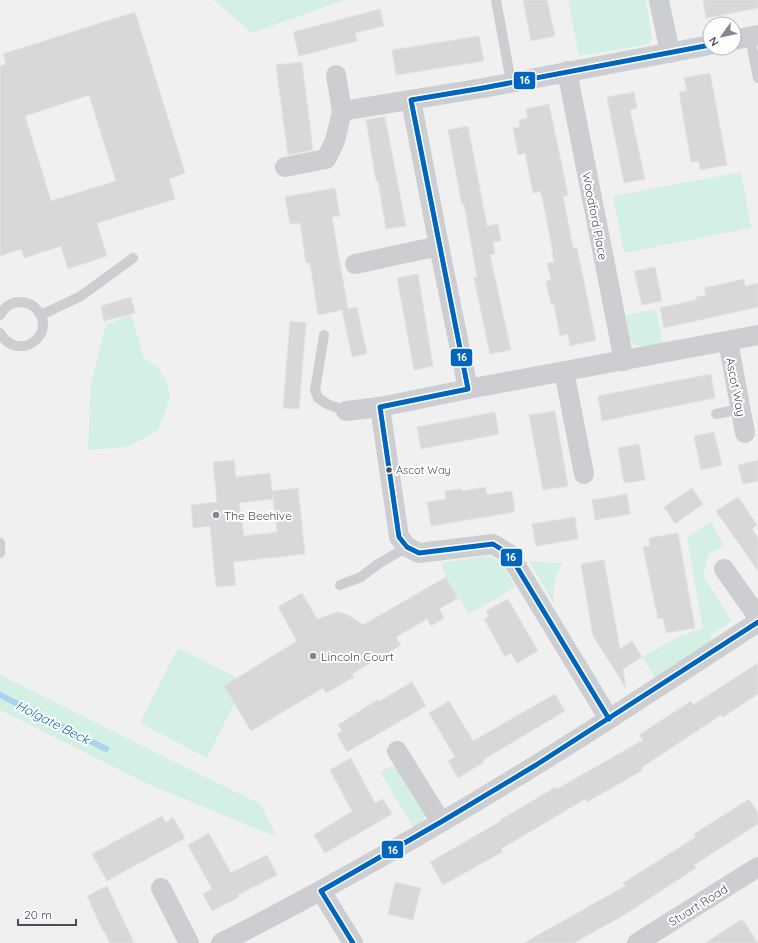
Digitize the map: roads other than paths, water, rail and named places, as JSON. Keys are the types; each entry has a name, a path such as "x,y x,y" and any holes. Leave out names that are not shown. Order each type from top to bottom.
{"street":[{"path":"659,0 670,53"},
{"path":"342,111 411,100 702,47"},
{"name":"Woodford Place","path":"567,71 624,360"},
{"path":"284,167 326,159 335,141 342,111 336,75"},
{"path":"411,100 468,389"},
{"path":"355,264 439,246"},
{"name":"Ascot Way","path":"346,411 380,407 468,389 758,335"},
{"name":"Ascot Way","path":"728,341 745,433"},
{"path":"564,371 584,474"},
{"path":"380,407 399,537 407,547 419,553 493,544 509,554 609,719"},
{"path":"724,569 758,617"},
{"path":"221,943 321,890 441,822 609,719 758,622"},
{"path":"398,751 441,822"},
{"name":"Stuart Road","path":"637,943 758,867"},
{"path":"161,888 189,943"},
{"path":"321,890 353,943"}],"lane":[{"path":"496,0 511,82"},
{"path":"747,37 758,78"},
{"path":"41,315 81,296 133,258"},
{"path":"0,315 5,308 11,304 25,302 31,305 41,315 43,328 36,340 24,347 10,344 1,339"},
{"path":"324,336 315,390 318,398 327,404 346,411"},
{"path":"716,414 740,409"},
{"path":"0,543 0,552"},
{"path":"340,584 361,577 378,564 407,547"}],"waterway":[{"name":"Holgate Beck","path":"0,695 106,749"}],"place":[{"name":"Ascot Way","path":"389,470"},
{"name":"The Beehive","path":"216,515"},
{"name":"Lincoln Court","path":"313,656"}]}
